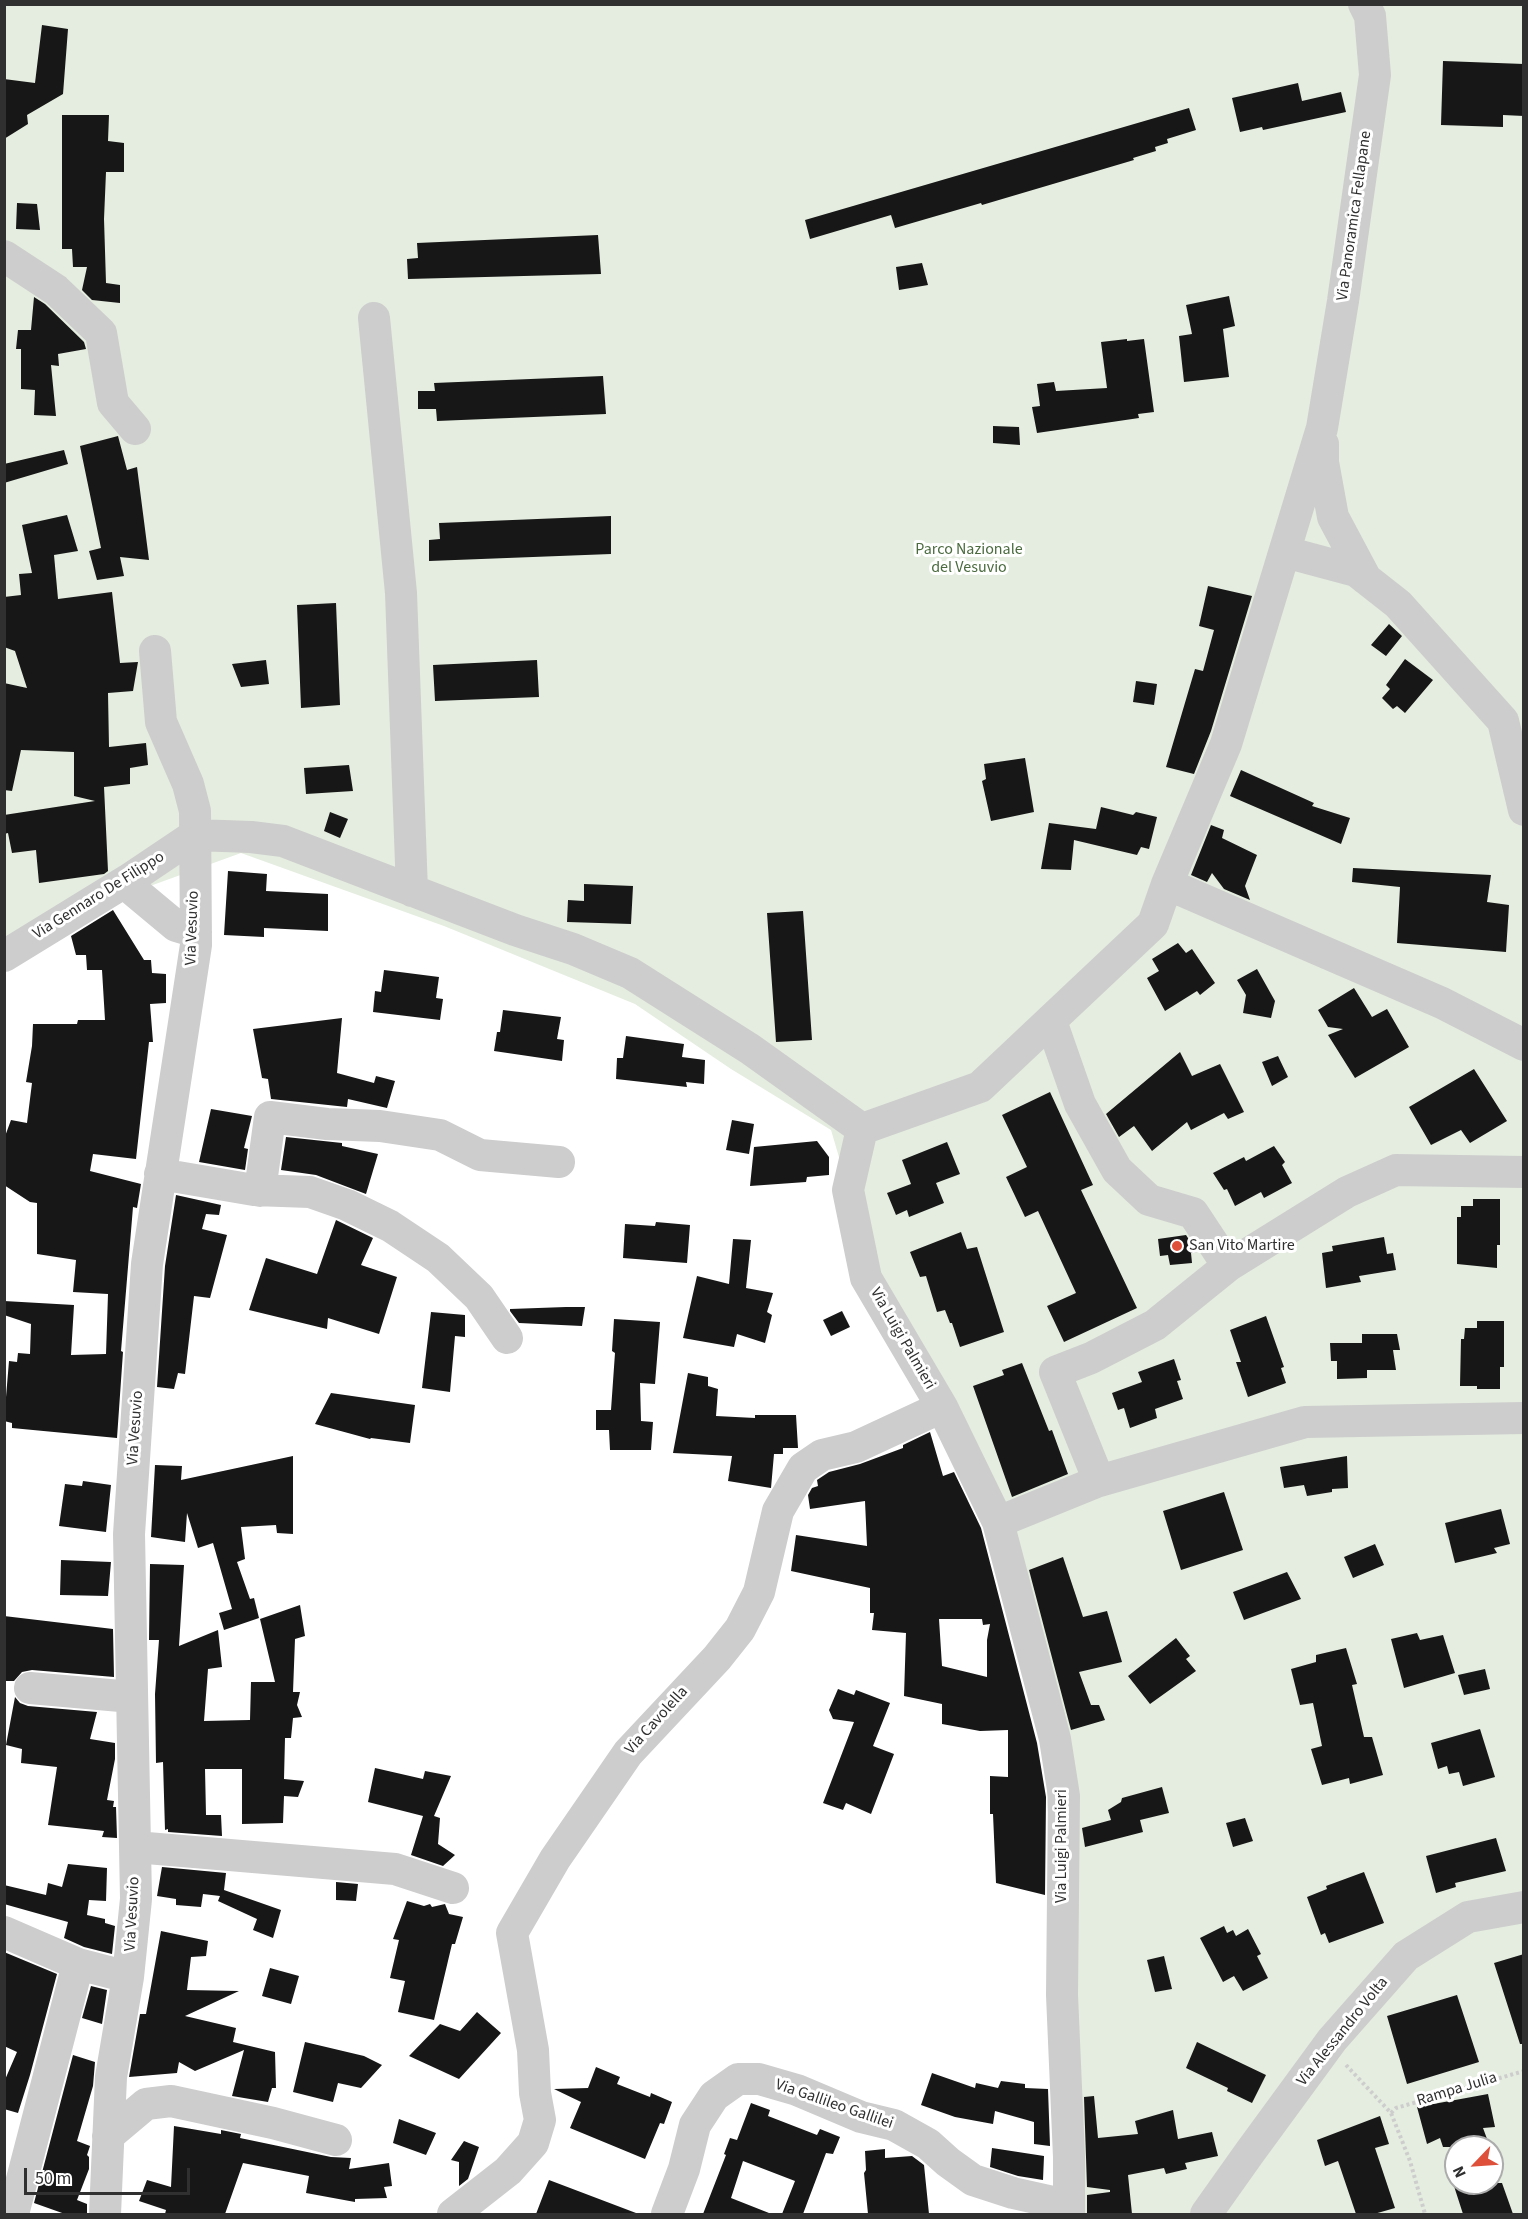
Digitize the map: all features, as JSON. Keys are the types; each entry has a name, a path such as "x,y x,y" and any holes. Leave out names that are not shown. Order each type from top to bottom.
{"street":[{"name":"Via Panoramica Fellapane","path":"1322,428 1343,301 1375,75 1370,16 1364,4"},
{"path":"4,256 56,290 101,333 113,403 135,429"},
{"path":"374,318 401,593 412,891"},
{"path":"195,836 251,837 283,842 515,930 573,949 630,973 750,1049 862,1129 980,1087 1153,924 1167,884 1226,744 1322,428"},
{"path":"1322,428 1323,462 1333,517 1366,579"},
{"path":"1285,552 1356,571 1398,604 1503,721 1524,810"},
{"name":"Via Vesuvio","path":"105,2214 111,2077 128,1977 136,1899 129,1534 147,1264 196,932 195,811 188,784 161,722 155,651"},
{"name":"Via Gennaro De Filippo","path":"4,956 195,836"},
{"path":"128,880 134,891 176,926 196,932"},
{"path":"1167,884 1442,1003 1524,1046"},
{"path":"1051,1020 1080,1104 1117,1170 1149,1200 1193,1213 1228,1266"},
{"path":"260,1191 270,1117 327,1124 380,1126 440,1135 480,1155 559,1162"},
{"name":"Via Luigi Palmieri","path":"862,1129 848,1190 866,1278 942,1407"},
{"path":"1100,1481 1055,1372 1091,1358 1155,1325 1228,1266 1347,1192 1396,1170 1524,1172"},
{"path":"160,1174 260,1191 310,1192 347,1205 390,1226 438,1258 479,1297 507,1338"},
{"path":"942,1407 998,1522 1100,1481 1305,1422 1524,1419"},
{"name":"Via Cavolella","path":"453,2214 508,2171 533,2143 540,2120 535,2093 533,2050 512,1933 524,1910 555,1859 628,1753 717,1658 740,1629 759,1592 778,1511 802,1468 822,1455 856,1448 942,1407"},
{"name":"Via Luigi Palmieri","path":"998,1522 1055,1739 1065,1796 1062,1995 1069,2157 1068,2210"},
{"path":"30,1688 132,1697"},
{"path":"135,1847 395,1869 453,1888"},
{"name":"Via Alessandro Volta","path":"1206,2214 1324,2052 1406,1956 1468,1917 1524,1907"},
{"path":"4,1932 78,1964 128,1977"},
{"path":"13,2214 78,1964"},
{"name":"Via Gallileo Gallilei","path":"667,2214 684,2169 695,2125 714,2097 738,2079 759,2079 797,2090 861,2116 894,2125 928,2144 973,2180 1068,2210"},
{"path":"108,2136 146,2104 171,2101 273,2123 336,2140"}],"path":[{"path":"1324,2052 1342,2060 1391,2113 1410,2161 1425,2214"},
{"name":"Rampa Julia","path":"1391,2113 1396,2108 1524,2071"}],"green space":[{"name":"Parco Nazionale del Vesuvio","path":"5,5 1523,5 1523,2214 1056,2214 1056,1899 1047,1802 1047,1740 997,1551 936,1421 901,1367 831,1130 731,1069 635,1004 444,926 241,853 117,898 5,967"}],"building":[{"path":"42,25 68,29 63,94 27,115 28,124 4,139 4,79 35,83"},
{"path":"1443,61 1524,64 1524,116 1503,115 1503,127 1441,125"},
{"path":"1298,83 1302,101 1341,92 1346,112 1263,130 1262,127 1240,132 1232,98"},
{"path":"1189,108 1196,130 1167,139 1168,143 1155,147 1156,151 1133,158 1134,160 895,228 891,215 810,239 805,220"},
{"path":"62,115 109,115 108,141 124,143 124,172 106,172 104,219 106,283 120,285 120,303 92,300 82,290 87,267 73,267 72,249 62,249"},
{"path":"17,203 37,204 40,230 16,229"},
{"path":"598,235 601,274 408,279 407,259 418,258 417,243"},
{"path":"922,263 928,285 899,290 896,267"},
{"path":"1229,296 1235,326 1223,329 1229,377 1184,382 1179,336 1192,334 1186,305"},
{"path":"34,297 45,304 84,342 86,349 58,354 59,366 51,365 56,416 34,415 35,390 21,389 21,349 16,349 18,330 31,330"},
{"path":"1127,339 1127,341 1144,339 1154,412 1138,414 1139,418 1037,433 1032,407 1040,406 1037,384 1054,382 1056,391 1107,388 1101,342"},
{"path":"603,376 606,414 437,421 436,409 418,409 418,391 435,391 434,383"},
{"path":"993,426 1019,427 1020,445 993,443"},
{"path":"118,436 127,470 137,467 149,560 120,557 124,576 97,580 89,551 101,548 80,446"},
{"path":"64,450 68,464 4,483 4,464"},
{"path":"67,515 78,551 54,555 58,599 112,592 120,663 138,662 133,691 108,693 109,747 146,743 148,765 130,768 130,784 104,787 108,871 104,874 39,883 36,850 12,853 8,833 4,834 4,815 95,801 74,796 74,752 21,750 12,791 4,790 4,683 27,688 15,651 4,647 4,597 21,595 19,574 32,573 22,525"},
{"path":"611,516 611,554 429,561 429,540 440,539 439,523"},
{"path":"1208,586 1252,596 1211,731 1194,774 1166,767 1195,669 1203,671 1214,630 1199,626"},
{"path":"336,603 340,705 301,708 297,605"},
{"path":"1389,624 1402,636 1386,656 1371,645"},
{"path":"1405,659 1433,680 1405,713 1397,706 1393,709 1382,698 1390,689 1386,685"},
{"path":"266,660 269,684 241,687 232,664"},
{"path":"537,660 539,697 435,701 433,665"},
{"path":"1136,681 1157,684 1154,705 1133,702"},
{"path":"1025,758 1034,812 991,821 982,781 986,779 984,764"},
{"path":"349,765 353,791 306,794 304,768"},
{"path":"1241,770 1314,803 1312,806 1350,818 1341,844 1230,796"},
{"path":"1101,807 1133,815 1136,812 1157,817 1149,849 1141,847 1137,855 1074,840 1071,870 1041,869 1049,823 1096,829"},
{"path":"330,812 348,819 340,838 324,831"},
{"path":"1211,825 1224,830 1222,838 1257,855 1245,886 1250,900 1224,889 1212,873 1207,882 1191,875"},
{"path":"1353,868 1491,875 1487,902 1509,905 1506,952 1397,943 1400,887 1352,882"},
{"path":"228,871 267,874 266,891 328,894 328,931 264,928 264,937 224,935"},
{"path":"584,884 633,886 631,924 567,922 568,900 584,901"},
{"path":"113,910 144,960 151,960 152,973 166,974 166,1003 150,1004 153,1042 149,1042 136,1159 93,1154 90,1171 141,1184 137,1208 133,1207 121,1351 123,1352 117,1438 12,1428 12,1423 4,1421 9,1361 17,1362 18,1353 30,1354 31,1324 4,1315 4,1301 74,1305 71,1355 106,1354 108,1294 73,1292 76,1260 37,1254 37,1203 30,1202 4,1185 4,1139 11,1120 27,1123 32,1083 26,1082 33,1024 77,1024 78,1020 105,1020 102,970 87,970 86,955 76,955 71,936"},
{"path":"803,911 812,1040 776,1042 767,913"},
{"path":"1178,943 1186,953 1192,949 1215,983 1200,995 1197,991 1165,1011 1147,978 1159,971 1152,959"},
{"path":"1257,969 1275,1001 1271,1018 1243,1013 1246,995 1237,980"},
{"path":"384,970 439,977 436,998 443,999 440,1020 373,1012 375,991 381,992"},
{"path":"1354,988 1372,1017 1387,1009 1409,1047 1355,1078 1328,1035 1343,1029 1328,1027 1318,1010"},
{"path":"503,1010 561,1017 557,1039 564,1040 562,1061 494,1051"},
{"path":"342,1018 337,1073 374,1083 376,1076 395,1081 387,1108 348,1099 347,1107 271,1099 268,1079 262,1078 253,1029"},
{"path":"626,1036 684,1044 682,1057 705,1060 704,1084 686,1082 687,1087 616,1079 617,1058 623,1058"},
{"path":"1180,1052 1192,1076 1220,1064 1244,1112 1228,1119 1224,1113 1191,1130 1187,1122 1152,1151 1134,1126 1119,1137 1106,1114"},
{"path":"1278,1056 1288,1077 1272,1086 1262,1062"},
{"path":"1474,1069 1507,1121 1470,1143 1461,1130 1431,1145 1409,1107"},
{"path":"1050,1092 1093,1185 1081,1190 1137,1308 1064,1342 1047,1306 1076,1293 1038,1211 1025,1217 1006,1177 1027,1167 1002,1115"},
{"path":"211,1109 252,1116 244,1148 248,1149 245,1170 199,1162"},
{"path":"732,1120 754,1124 749,1154 726,1150"},
{"path":"286,1137 342,1143 342,1146 378,1154 366,1194 316,1175 281,1170"},
{"path":"817,1141 829,1157 829,1175 807,1177 806,1182 750,1186 754,1147"},
{"path":"947,1142 960,1174 936,1183 944,1203 909,1217 907,1210 896,1215 887,1193 911,1184 902,1160"},
{"path":"1274,1146 1285,1162 1282,1165 1292,1183 1264,1198 1261,1192 1235,1206 1227,1189 1224,1190 1213,1173 1244,1157 1246,1161"},
{"path":"176,1195 221,1205 219,1215 206,1214 202,1229 227,1235 210,1298 194,1296 185,1374 178,1373 174,1389 157,1387 165,1266"},
{"path":"1473,1199 1500,1199 1500,1245 1497,1245 1497,1268 1457,1264 1457,1217 1461,1217 1461,1206 1473,1206"},
{"path":"336,1220 373,1238 361,1265 397,1277 379,1334 328,1318 327,1329 249,1310 266,1258 317,1274"},
{"path":"656,1222 690,1225 687,1263 623,1258 625,1224 655,1226"},
{"path":"961,1232 967,1249 977,1247 1004,1332 960,1347 952,1323 945,1310 937,1312 926,1276 920,1277 910,1252"},
{"name":"San Vito Martire","path":"1186,1235 1197,1252 1191,1253 1192,1263 1170,1265 1168,1255 1160,1256 1158,1239"},
{"path":"1384,1237 1387,1254 1393,1253 1396,1270 1359,1276 1361,1282 1326,1288 1322,1253 1333,1251 1332,1246"},
{"path":"733,1239 751,1240 746,1288 773,1293 767,1312 772,1315 765,1343 737,1334 734,1347 683,1338 697,1276 729,1284"},
{"path":"585,1307 582,1326 519,1323 510,1311 510,1309"},
{"path":"842,1311 850,1327 831,1336 823,1320"},
{"path":"431,1312 465,1315 465,1337 455,1336 450,1392 422,1388"},
{"path":"1266,1316 1284,1367 1281,1368 1286,1383 1248,1397 1236,1362 1241,1362 1230,1330"},
{"path":"614,1319 660,1322 655,1384 640,1383 641,1421 653,1422 651,1450 610,1450 609,1430 596,1430 596,1410 611,1410 615,1353 612,1351"},
{"path":"1477,1321 1504,1321 1504,1367 1500,1367 1500,1389 1460,1386 1461,1339 1464,1339 1465,1328 1477,1328"},
{"path":"1362,1334 1397,1334 1400,1350 1393,1350 1396,1370 1367,1370 1367,1378 1337,1379 1337,1361 1331,1361 1330,1343 1362,1343"},
{"path":"1174,1359 1181,1380 1177,1381 1183,1399 1155,1409 1157,1418 1130,1428 1124,1408 1118,1410 1112,1393 1142,1382 1138,1372"},
{"path":"1022,1363 1049,1431 1052,1430 1068,1474 1012,1497 973,1386 1004,1375 1002,1370"},
{"path":"688,1373 708,1377 708,1386 718,1389 716,1416 755,1418 755,1415 796,1415 798,1448 783,1448 783,1454 774,1454 771,1488 728,1481 732,1456 673,1453"},
{"path":"331,1393 415,1405 410,1443 370,1439 315,1424"},
{"path":"930,1432 943,1476 954,1472 981,1528 1037,1743 1046,1797 1045,1895 996,1883 993,1814 990,1814 990,1776 1008,1777 1008,1730 980,1731 942,1724 942,1704 904,1696 906,1633 872,1630 874,1613 870,1613 870,1588 791,1571 796,1535 867,1546 865,1501 810,1509 808,1495 812,1488 818,1486 817,1480 829,1472 860,1464 903,1448 903,1445","holes":["939,1619 982,1619 983,1625 990,1624 987,1640 987,1677 942,1666"]},
{"path":"293,1456 293,1534 277,1533 276,1525 241,1527 245,1559 237,1562 250,1599 254,1598 259,1618 224,1630 219,1613 232,1609 213,1543 198,1548 187,1513 185,1542 151,1537 155,1465 182,1466 181,1480"},
{"path":"1347,1456 1348,1488 1332,1489 1332,1492 1307,1496 1304,1485 1284,1488 1280,1467"},
{"path":"83,1481 111,1485 106,1532 59,1526 65,1484 82,1486"},
{"path":"1224,1492 1243,1550 1181,1570 1163,1511"},
{"path":"1501,1509 1510,1544 1494,1548 1497,1553 1455,1563 1445,1523"},
{"path":"1375,1544 1384,1565 1353,1578 1344,1557"},
{"path":"1063,1557 1083,1617 1107,1611 1122,1662 1079,1672 1091,1705 1099,1705 1105,1720 1071,1730 1029,1570"},
{"path":"61,1560 111,1562 108,1596 60,1595"},
{"path":"150,1564 184,1565 179,1646 218,1630 222,1667 208,1669 204,1721 250,1720 251,1682 275,1682 260,1619 300,1605 305,1636 295,1639 293,1692 300,1692 297,1705 302,1717 293,1718 291,1738 285,1738 284,1779 304,1781 298,1797 284,1796 283,1823 242,1824 242,1769 205,1769 206,1815 221,1815 222,1836 165,1830 163,1762 156,1763 155,1694 159,1640 149,1640"},
{"path":"1287,1572 1301,1599 1244,1620 1233,1592"},
{"path":"4,1616 113,1629 114,1677 32,1670 22,1672 14,1681 4,1681"},
{"path":"1417,1633 1420,1640 1443,1635 1455,1673 1404,1688 1391,1639"},
{"path":"1176,1638 1190,1656 1186,1659 1196,1671 1150,1704 1128,1676"},
{"path":"1346,1648 1357,1684 1352,1685 1364,1737 1372,1737 1383,1775 1350,1784 1349,1778 1322,1785 1311,1749 1322,1746 1313,1703 1300,1705 1291,1669 1316,1662 1316,1655"},
{"path":"1485,1669 1490,1689 1464,1695 1458,1675"},
{"path":"838,1689 854,1695 856,1690 890,1703 873,1746 894,1754 871,1814 846,1803 843,1810 823,1803 854,1722 833,1719 829,1710"},
{"path":"15,1697 20,1703 28,1706 97,1712 90,1739 115,1743 115,1759 107,1800 114,1801 113,1807 116,1807 117,1838 102,1837 104,1831 48,1825 57,1767 21,1763 22,1749 6,1745"},
{"path":"1480,1729 1495,1777 1463,1786 1459,1772 1449,1774 1447,1766 1438,1769 1431,1743"},
{"path":"375,1768 423,1779 425,1771 451,1776 434,1816 440,1818 438,1844 455,1855 443,1866 411,1855 423,1816 368,1802"},
{"path":"1162,1787 1169,1813 1140,1820 1143,1832 1085,1847 1082,1828 1111,1820 1108,1810 1121,1802 1122,1798"},
{"path":"1245,1818 1253,1841 1233,1847 1226,1823"},
{"path":"1496,1838 1506,1871 1455,1883 1456,1887 1436,1893 1426,1856"},
{"path":"68,1864 107,1868 106,1901 89,1900 87,1915 105,1919 105,1923 115,1926 112,1954 84,1947 64,1938 68,1922 4,1904 4,1885 46,1895 48,1883 62,1887"},
{"path":"162,1867 226,1873 224,1890 281,1910 273,1938 253,1930 257,1919 218,1901 220,1896 203,1894 201,1907 176,1905 176,1899 157,1896"},
{"path":"1364,1872 1384,1923 1329,1943 1325,1933 1321,1935 1307,1897 1327,1889 1326,1886"},
{"path":"336,1882 358,1884 356,1901 336,1900"},
{"path":"407,1901 424,1906 430,1904 432,1907 445,1904 449,1914 463,1917 455,1944 452,1944 434,2020 398,2012 405,1981 390,1978 399,1940 393,1939"},
{"path":"1224,1926 1227,1933 1233,1930 1236,1936 1248,1929 1261,1954 1257,1956 1268,1978 1243,1991 1234,1976 1223,1982 1200,1938"},
{"path":"161,1931 208,1941 206,1956 191,1957 187,1990 239,1991 185,2016 236,2028 233,2042 275,2052 276,2088 272,2088 268,2102 232,2096 244,2050 195,2071 179,2062 177,2073 129,2077 140,2014 146,2014"},
{"path":"4,1952 57,1974 18,2113 4,2109 4,2082 17,2052 4,2046"},
{"path":"1524,1954 1524,2044 1520,2044 1494,1963"},
{"path":"1164,1956 1172,1989 1155,1992 1147,1960"},
{"path":"270,1968 299,1976 291,2004 262,1996"},
{"path":"91,1986 107,1990 102,2024 82,2018"},
{"path":"1457,1995 1479,2062 1407,2084 1387,2016"},
{"path":"477,2012 501,2033 459,2079 409,2056 440,2024 460,2031"},
{"path":"305,2042 364,2056 382,2065 361,2088 338,2083 333,2102 293,2092"},
{"path":"1197,2042 1266,2075 1252,2103 1227,2091 1228,2088 1186,2068"},
{"path":"73,2055 95,2062 93,2086 77,2141 90,2146 87,2155 89,2169 77,2200 87,2204 87,2214 65,2214 34,2203"},
{"path":"596,2067 620,2077 617,2084 650,2097 651,2093 672,2102 664,2124 660,2123 645,2159 570,2128 581,2102 554,2089 588,2088"},
{"path":"932,2073 975,2088 976,2083 998,2088 1001,2081 1025,2084 1025,2088 1048,2089 1050,2146 1034,2144 1034,2122 995,2111 993,2124 955,2117 921,2105"},
{"path":"1488,2094 1495,2127 1483,2128 1486,2135 1444,2135 1444,2147 1440,2138 1427,2144 1417,2107"},
{"path":"1094,2096 1098,2138 1138,2134 1135,2121 1173,2110 1178,2139 1212,2132 1218,2156 1185,2163 1187,2169 1166,2174 1164,2168 1128,2175 1132,2214 1087,2214 1087,2195 1110,2192 1110,2190 1087,2187 1084,2097"},
{"path":"751,2103 770,2110 768,2116 817,2135 820,2129 840,2137 833,2154 826,2153 803,2214 782,2214 795,2181 743,2161 731,2198 769,2214 703,2214 726,2155 724,2154 730,2138 737,2140"},
{"path":"1380,2116 1389,2144 1375,2148 1395,2208 1374,2214 1356,2214 1338,2161 1325,2166 1317,2140"},
{"path":"399,2119 436,2133 426,2155 393,2143"},
{"path":"174,2126 221,2134 221,2130 241,2134 240,2138 331,2157 351,2158 349,2169 389,2163 392,2186 384,2187 387,2198 355,2199 355,2202 306,2193 309,2176 243,2163 225,2214 165,2214 166,2210 139,2201 147,2180 171,2187"},
{"path":"464,2141 479,2147 468,2179 459,2186 459,2162 451,2160"},
{"path":"992,2148 1044,2156 1043,2180 1018,2176 990,2167"},
{"path":"885,2149 885,2158 912,2156 924,2165 929,2214 868,2214 864,2173 866,2170 865,2151"},
{"path":"549,2180 636,2213 636,2214 536,2214"},
{"path":"1504,2189 1513,2214 1463,2214 1457,2195 1504,2195"}],"place":[{"name":"San Vito Martire","path":"1177,1246"}]}
